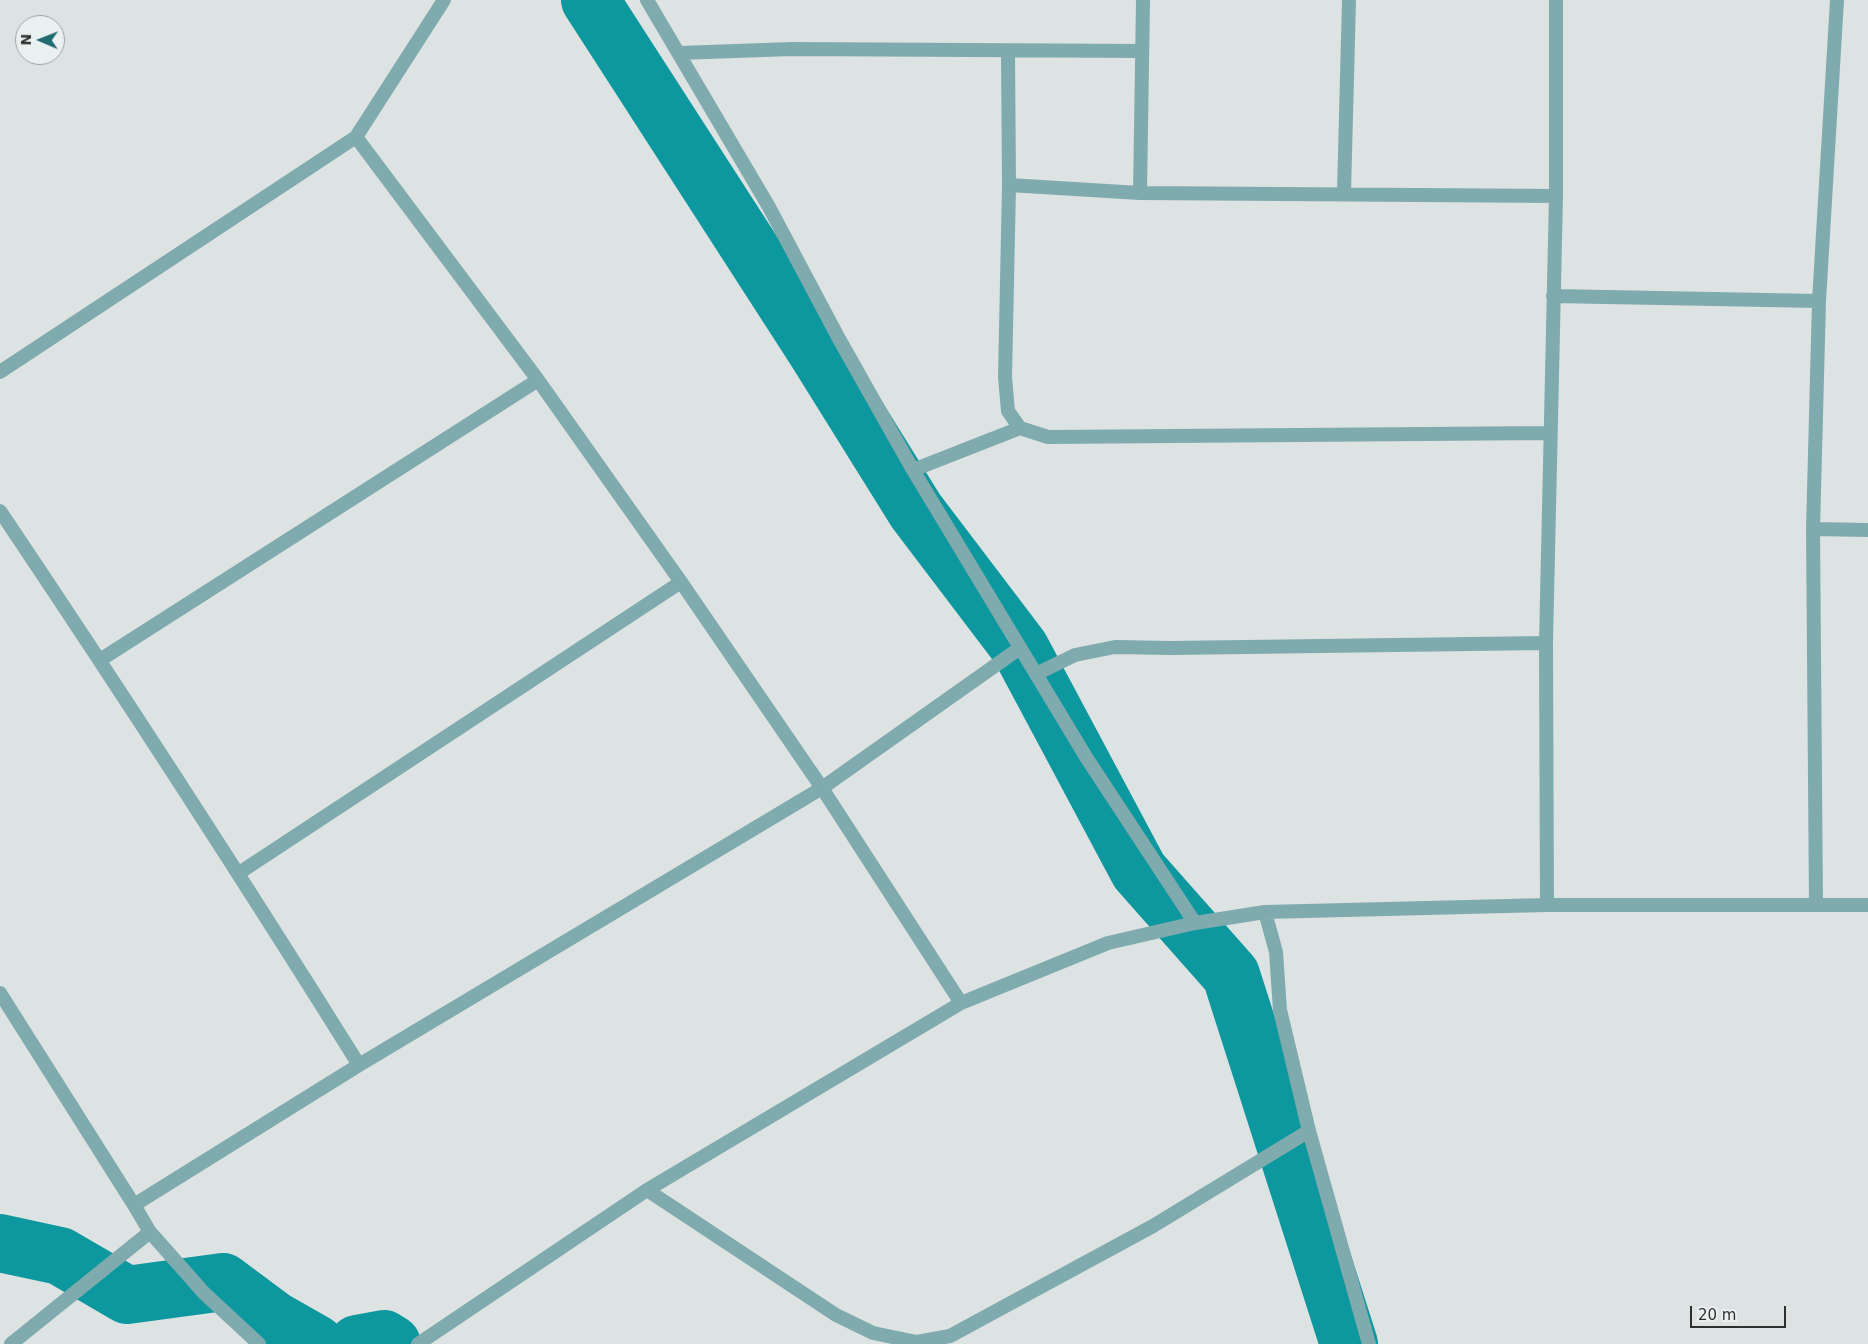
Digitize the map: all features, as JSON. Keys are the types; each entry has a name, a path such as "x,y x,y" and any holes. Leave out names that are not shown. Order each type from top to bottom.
{"street":[{"path":"0,372 356,137 444,0"},
{"path":"647,0 769,207 838,337 913,470 1086,757 1195,923"},
{"path":"1140,193 1143,0"},
{"path":"1344,193 1349,0"},
{"path":"1546,905 1546,643 1556,196 1556,0"},
{"path":"1816,905 1813,529 1819,301 1837,0"},
{"path":"679,53 792,49 1008,52 1142,51"},
{"path":"1008,52 1009,185 1005,378 1008,411 1020,428 1048,437 1550,433"},
{"path":"356,137 538,380 681,582 822,788 961,1003"},
{"path":"1009,185 1140,193 1556,196"},
{"path":"1553,296 1819,301"},
{"path":"100,660 538,380"},
{"path":"913,470 1020,428"},
{"path":"0,511 239,873 359,1064"},
{"path":"1813,529 1868,530"},
{"path":"239,873 681,582"},
{"path":"1036,674 1076,655 1115,647 1170,648 1546,643"},
{"path":"134,1204 359,1064 822,788 1020,648"},
{"path":"418,1344 647,1190 961,1003 1108,943 1195,923 1265,912 1546,905 1868,905"},
{"path":"1265,912 1276,952 1280,1010 1309,1130 1369,1344"},
{"path":"0,993 150,1232 204,1293 259,1344"},
{"path":"647,1190 836,1314 872,1333 917,1343 950,1336 1153,1226 1309,1130"},
{"path":"11,1344 150,1232"}],"waterway":[{"path":"590,0 817,352 916,511 1020,648 1139,871 1231,975 1349,1344"},
{"path":"0,1243 60,1256 127,1295 223,1282 274,1320 316,1344"},
{"path":"357,1344 384,1339 392,1344"}]}
